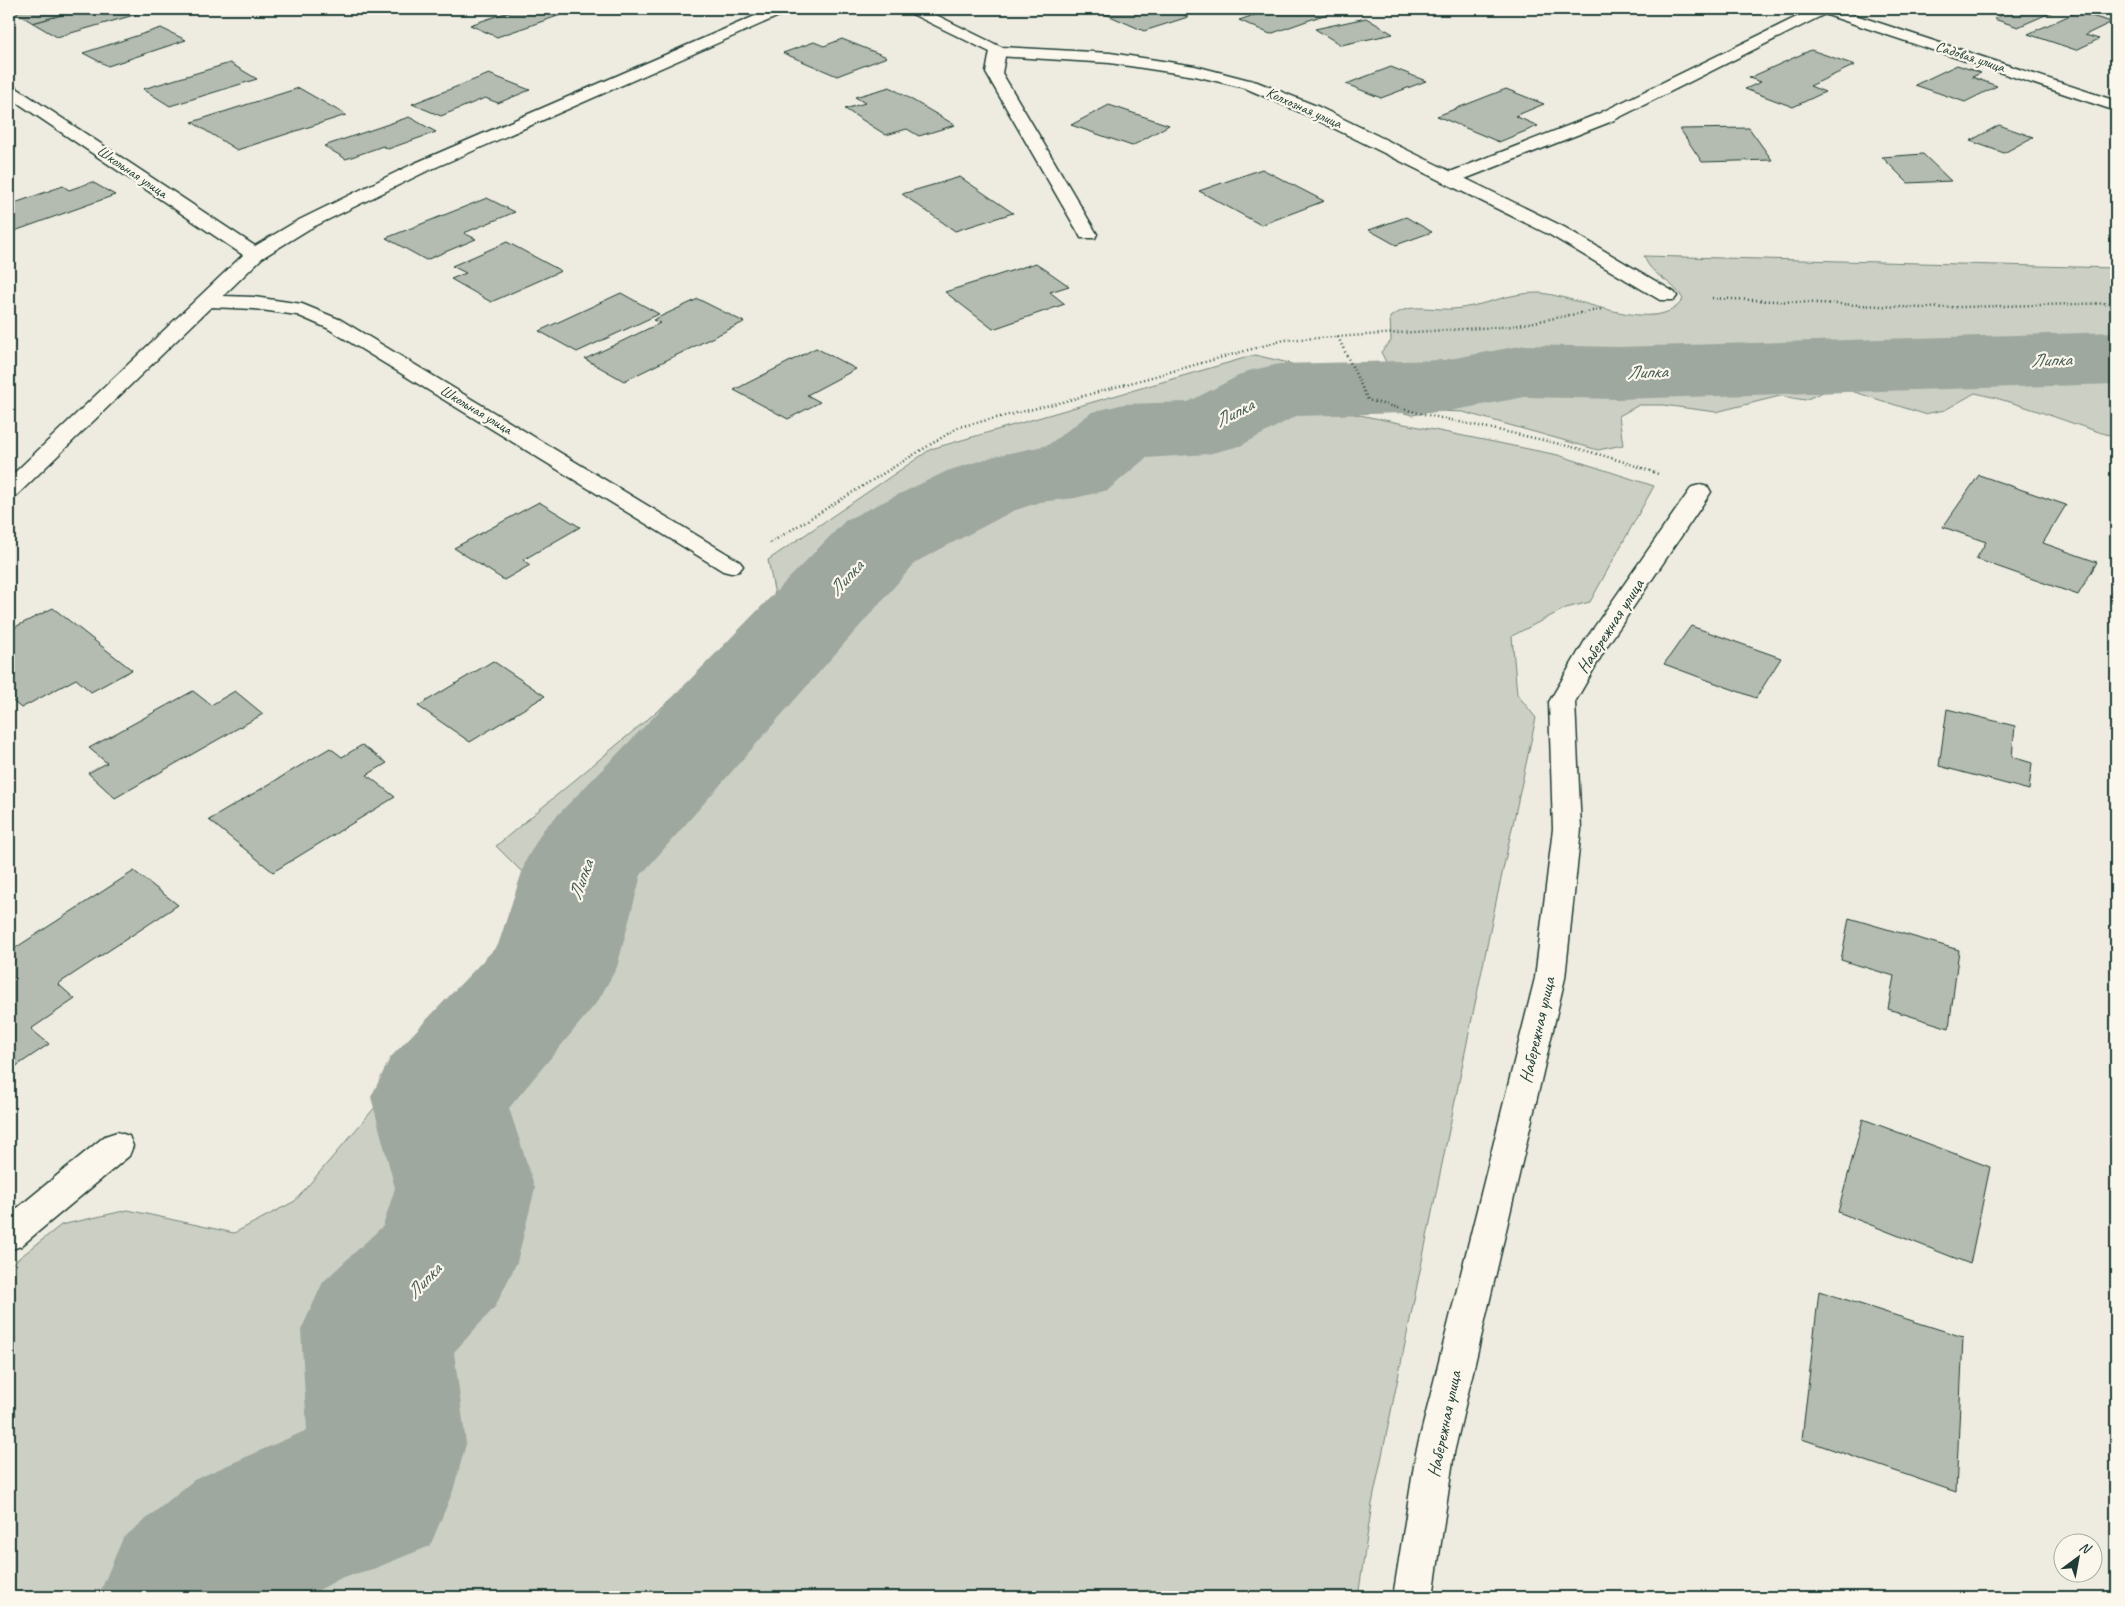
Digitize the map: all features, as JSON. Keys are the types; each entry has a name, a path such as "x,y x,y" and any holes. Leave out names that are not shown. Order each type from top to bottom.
{"street":[{"path":"9,490 255,254 303,225 420,168 783,9"},
{"name":"Колхозная улица","path":"913,9 998,51 1110,58 1195,70 1251,85 1313,110 1451,178 1556,232 1667,296"},
{"path":"1451,178 1604,118 1823,9"},
{"name":"Садовая улица","path":"1823,9 2116,106"},
{"path":"998,51 994,73 1088,234"},
{"name":"Школьная улица","path":"9,90 255,254"},
{"name":"Школьная улица","path":"204,301 254,303 302,310 334,324 731,566"},
{"name":"Набережная улица","path":"1413,1597 1435,1453 1550,978 1567,828 1562,702 1595,645 1700,492"},
{"path":"9,1235 117,1146"}],"path":[{"path":"731,566 959,427 1062,402 1284,340 1513,326 1667,296 1923,308 2116,303"},
{"path":"1338,337 1368,400 1433,418 1492,429 1642,467 1700,492"}],"shaded area":[{"path":"1644,256 2116,268 2116,437 2011,402 1975,393 1945,410 1924,414 1845,389 1823,392 1805,400 1780,396 1716,412 1663,405 1639,405 1619,416 1623,445 1598,450 1463,412 1437,411 1412,415 1389,409 1375,398 1374,385 1394,378 1381,352 1391,341 1390,317 1396,313 1413,308 1464,308 1528,293 1555,295 1636,315 1655,315 1671,310 1683,299 1674,287 1651,268"},
{"path":"1255,355 1289,363 1320,375 1320,407 1558,455 1654,486 1590,602 1566,608 1512,636 1517,694 1536,718 1496,902 1372,1504 1358,1597 9,1597 9,1266 61,1225 128,1210 234,1233 295,1201 551,901 496,846 778,610 768,560 931,449"}],"building":[{"path":"27,9 83,9 33,23 15,12"},
{"path":"83,9 155,9 57,37 33,23"},
{"path":"517,9 578,9 497,37 470,25"},
{"path":"1094,9 1192,9 1180,13 1188,17 1144,31"},
{"path":"1273,9 1323,9 1332,12 1270,34 1239,20"},
{"path":"1993,9 2059,9 2018,27 1994,19 2002,15 1988,11"},
{"path":"2077,12 2112,22 2085,35 2099,39 2076,50 2028,34"},
{"path":"1366,18 1393,34 1341,45 1315,29"},
{"path":"161,28 186,40 108,66 83,53"},
{"path":"842,39 887,57 837,76 783,53 814,42 824,46"},
{"path":"1811,50 1855,65 1810,86 1825,92 1793,107 1745,89 1761,82 1749,78"},
{"path":"230,63 257,79 170,106 143,89"},
{"path":"1957,65 1981,73 1972,77 1997,86 1965,102 1915,85"},
{"path":"1391,67 1426,81 1381,98 1346,84"},
{"path":"489,74 530,90 498,103 485,98 441,116 412,104"},
{"path":"890,87 955,125 919,136 907,129 886,135 845,109 865,103 855,97"},
{"path":"299,88 346,115 237,150 192,122"},
{"path":"1506,89 1544,104 1515,116 1538,126 1499,142 1437,116"},
{"path":"1109,105 1169,125 1132,146 1071,125"},
{"path":"409,117 436,132 388,149 383,146 346,159 324,146"},
{"path":"1999,125 2033,137 2004,153 1970,141"},
{"path":"1749,128 1772,160 1702,162 1680,129"},
{"path":"1923,154 1951,181 1908,183 1882,157"},
{"path":"1262,169 1324,201 1261,225 1199,191"},
{"path":"960,177 1013,213 955,231 902,194"},
{"path":"92,182 115,195 9,233 9,205 63,186 69,190"},
{"path":"487,198 515,212 464,233 476,239 426,260 386,238"},
{"path":"1406,217 1432,232 1396,245 1369,230"},
{"path":"507,242 561,271 491,302 451,279 466,273 452,266"},
{"path":"1036,263 1069,286 1050,292 1065,304 993,329 945,292"},
{"path":"621,293 659,314 577,352 539,331"},
{"path":"698,299 744,322 624,381 585,359 660,323 653,320"},
{"path":"816,348 856,369 807,395 820,402 788,419 734,390"},
{"path":"1979,475 2066,505 2043,543 2097,562 2078,595 1976,559 1986,542 1943,527"},
{"path":"539,502 580,527 523,560 530,565 504,580 454,548"},
{"path":"53,608 132,670 91,692 76,679 21,708 9,698 9,630"},
{"path":"1691,626 1781,658 1756,698 1664,664"},
{"path":"493,661 545,696 470,742 418,706"},
{"path":"193,691 211,705 235,691 263,714 115,798 88,773 107,763 89,748"},
{"path":"1947,709 2015,726 2012,757 2032,763 2029,790 1939,766"},
{"path":"362,745 387,763 367,775 395,797 273,872 209,820 330,748 342,757"},
{"path":"134,871 178,905 58,984 75,999 31,1029 49,1044 9,1071 9,952"},
{"path":"1849,918 1959,950 1949,1028 1888,1009 1894,976 1841,960"},
{"path":"1863,1119 1990,1167 1970,1264 1838,1212"},
{"path":"1819,1291 1963,1337 1956,1492 1802,1439"}],"waterway":[{"name":"Липка","path":"182,1597 252,1537 317,1505 373,1491 387,1444 376,1330 444,1262 465,1188 438,1097 554,967 585,860 881,541 980,491 1028,476 1075,470 1124,431 1168,431 1208,427 1279,390 1444,386 1525,371 1618,373 2116,358"}]}
